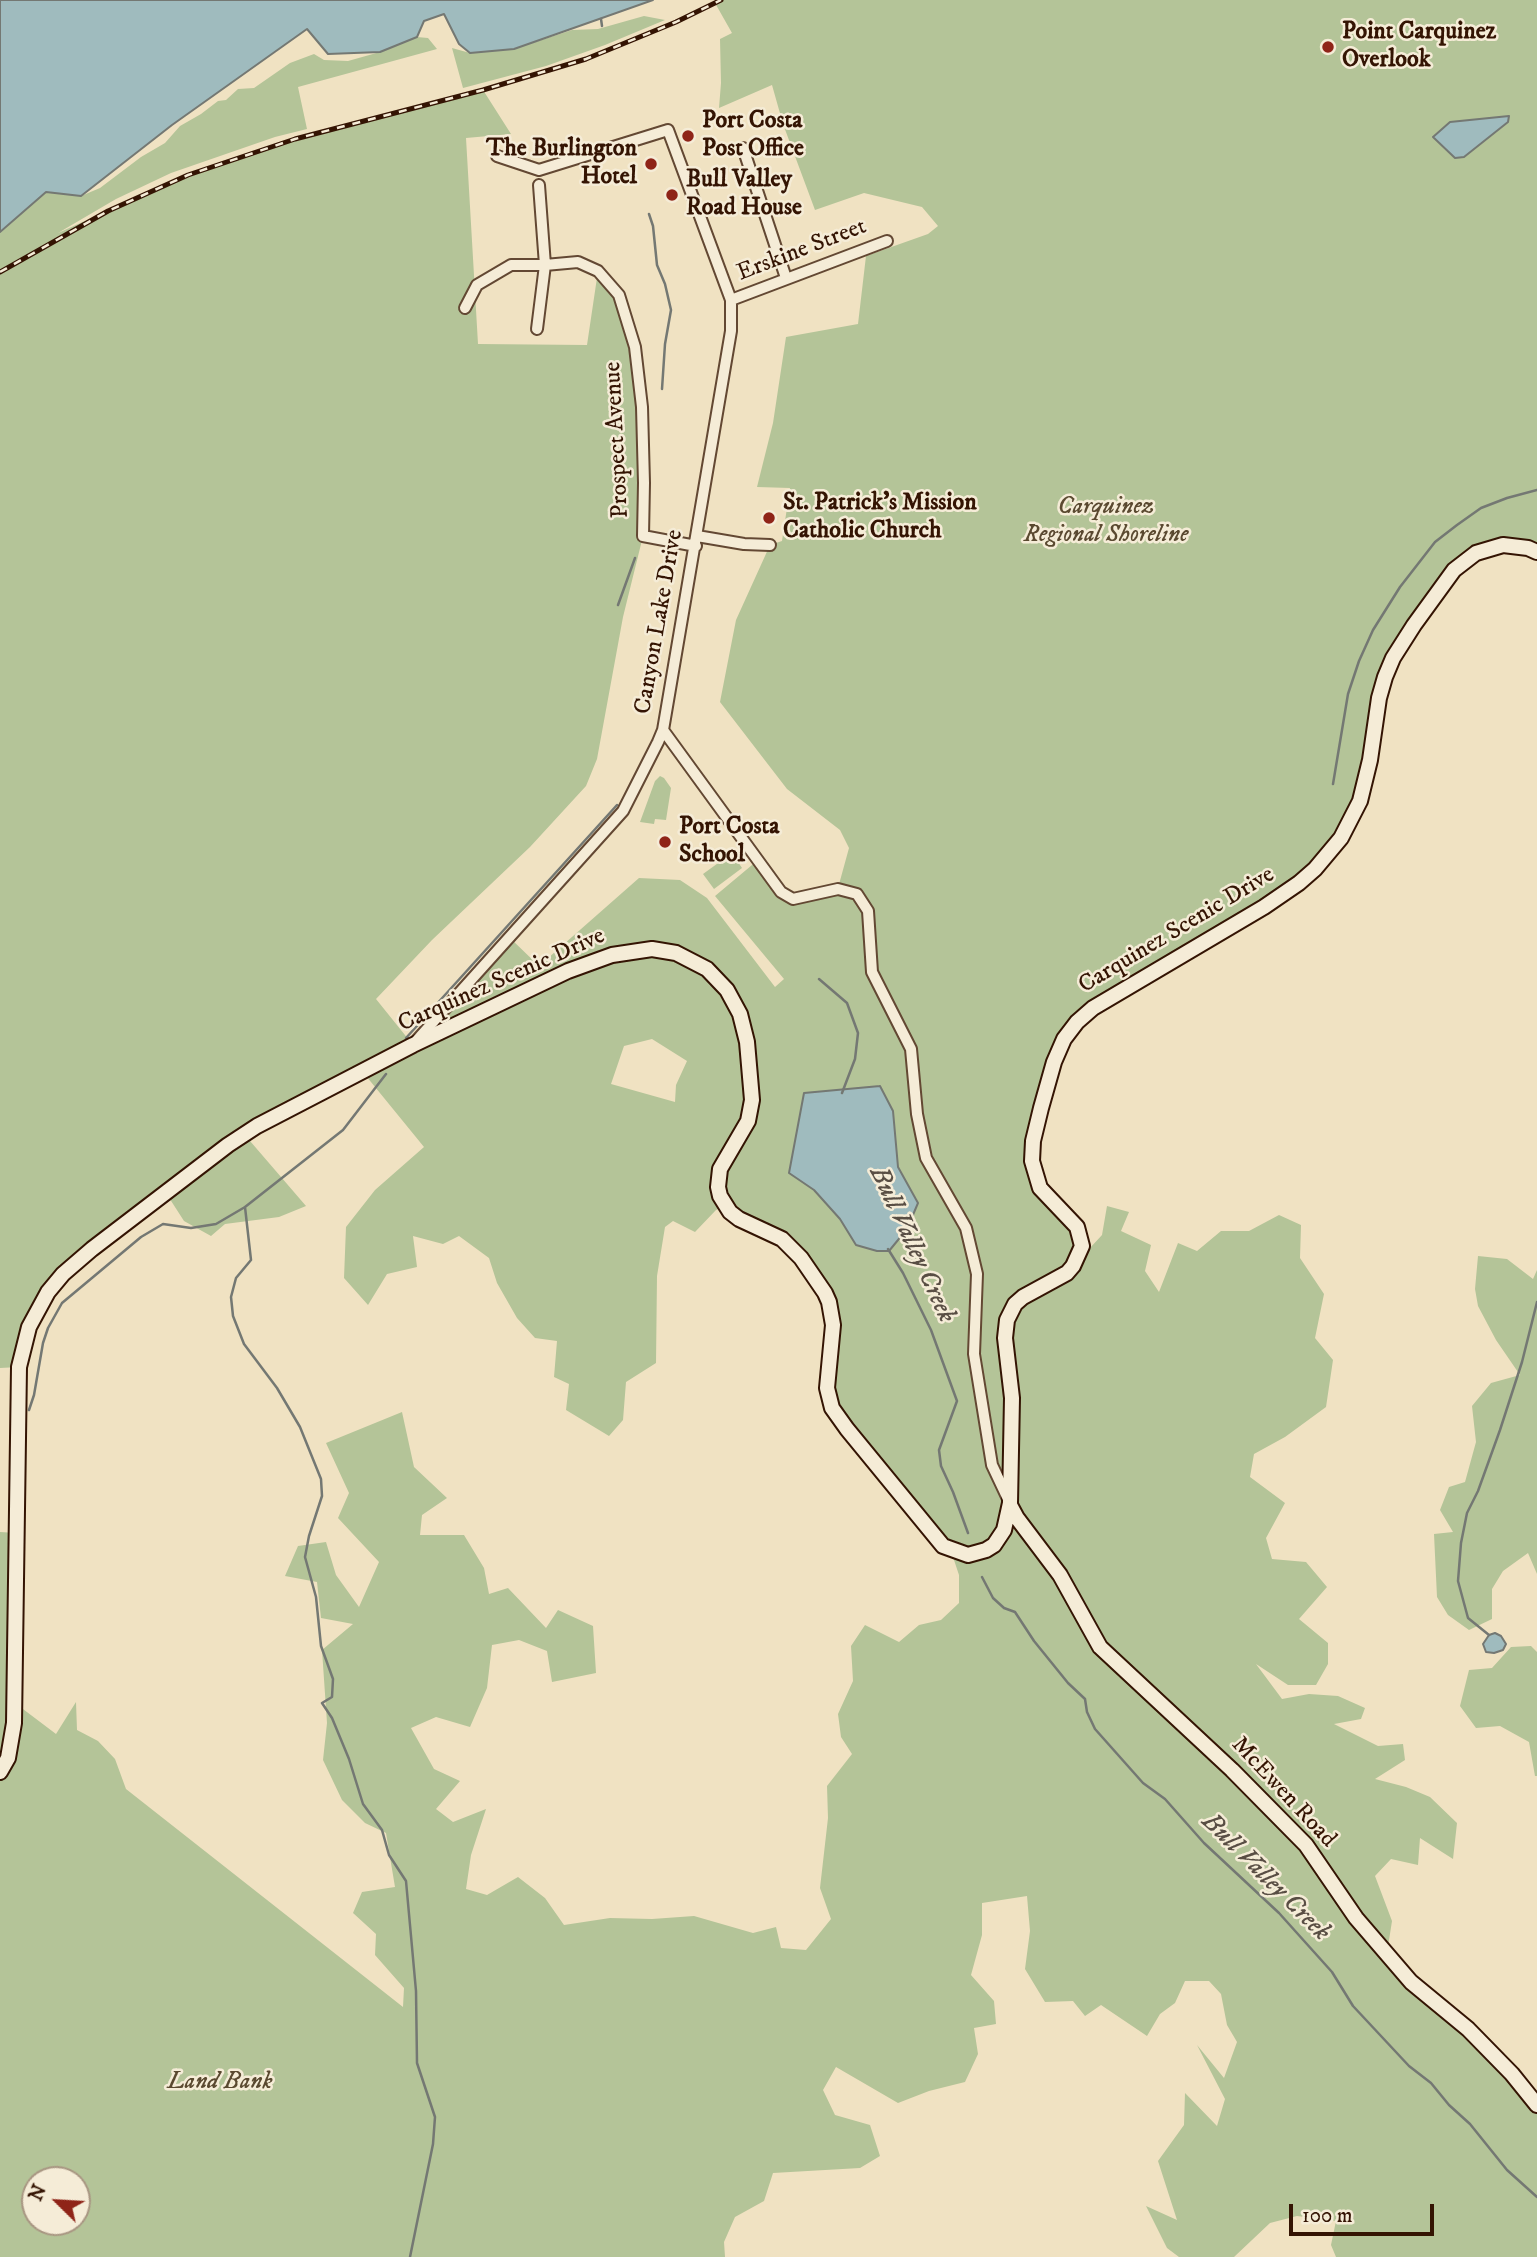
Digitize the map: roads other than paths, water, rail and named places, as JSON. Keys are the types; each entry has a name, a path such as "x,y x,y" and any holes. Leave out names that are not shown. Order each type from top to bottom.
{"street":[{"name":"Canyon Lake Drive","path":"413,1045 622,811 642,777 663,730 731,331 731,300 668,130 539,170 497,156"},
{"path":"743,148 786,278"},
{"path":"537,329 545,265 539,185"},
{"name":"Erskine Street","path":"731,300 887,241"},
{"name":"Prospect Avenue","path":"465,308 477,285 511,264 578,262 593,267 619,295 635,347 642,407 645,483 643,536 770,545"},
{"name":"Carquinez Scenic Drive","path":"0,1772 12,1745 14,1723 19,1367 25,1339 41,1303 56,1282 80,1258 228,1144 291,1106 413,1045 583,965 611,955 641,949 663,950 686,957 707,969 727,990 740,1014 747,1042 752,1087 748,1121 720,1170 720,1196 730,1212 739,1219 782,1239 801,1258 830,1302 833,1325 827,1377 829,1398 832,1408 846,1429 936,1539 951,1550 968,1555 994,1545 1004,1530 1010,1503 1013,1398 1005,1338 1007,1320 1015,1304 1023,1297 1067,1273 1080,1256 1082,1246 1077,1227 1040,1188 1032,1161 1033,1141 1041,1108 1054,1062 1064,1039 1077,1022 1093,1008 1264,907 1315,869 1341,838 1360,801 1385,677 1420,616 1454,570 1476,553 1503,545 1528,548 1537,552"},
{"path":"663,730 781,892 793,899 838,889 857,894 868,911 872,972 911,1049 917,1114 926,1158 966,1228 977,1274 974,1354 992,1465 1010,1503"},
{"name":"McEwen Road","path":"1010,1503 1017,1518 1060,1575 1100,1647 1218,1757 1306,1845 1356,1918 1411,1982 1468,2029 1512,2074 1537,2105"}],"water":[{"path":"0,0 653,0 514,49 470,53 459,44 444,14 424,21 417,37 380,52 328,54 307,29 172,125 81,196 46,192 0,232"},
{"path":"1509,116 1508,122 1464,157 1455,158 1433,137 1450,122"},
{"path":"880,1086 893,1111 898,1167 918,1203 907,1229 889,1251 877,1251 856,1245 840,1219 814,1190 789,1173 804,1093"},
{"path":"1495,1633 1501,1636 1506,1644 1503,1650 1486,1652 1483,1644 1489,1635"}],"waterway":[{"name":"Bull Valley Creek","path":"601,19 602,26"},
{"name":"Bull Valley Creek","path":"649,214 657,265 671,310 665,344 662,389"},
{"path":"1333,784 1348,694 1359,661 1373,630 1400,587 1435,542 1481,508 1537,490"},
{"name":"Bull Valley Creek","path":"618,605 635,558"},
{"path":"406,1038 617,805"},
{"name":"Bull Valley Creek","path":"819,979 847,1003 858,1033 855,1059 842,1093"},
{"path":"29,1410 43,1343 62,1303 141,1237 163,1224 191,1228 216,1224 245,1207 343,1130 386,1074"},
{"path":"245,1207 251,1260 236,1278 231,1297 233,1316 244,1344 277,1388 300,1427 321,1479 322,1496 305,1557 316,1597 321,1646 333,1679 332,1697 322,1703 332,1718 349,1759 363,1804 382,1830 389,1855 406,1881 416,1991 417,2063 435,2117 433,2144 410,2257"},
{"name":"Bull Valley Creek","path":"888,1249 931,1330 957,1401 939,1450 941,1466 968,1533"},
{"path":"1489,1635 1468,1618 1458,1581 1461,1543 1467,1513 1478,1491 1522,1362 1537,1302"},
{"name":"Bull Valley Creek","path":"982,1577 993,1598 1004,1608 1015,1612 1034,1641 1068,1683 1085,1699 1087,1712 1095,1729 1143,1783 1165,1799 1204,1843 1279,1913 1332,1972 1353,2006 1409,2066 1431,2083 1449,2105 1470,2124 1507,2170 1537,2197"}],"railway":[{"path":"0,272 108,211 188,175 295,139 483,90 586,59 676,22 721,0"}],"place":[{"name":"Point Carquinez Overlook","path":"1328,47"},
{"name":"Port Costa Post Office","path":"688,136"},
{"name":"The Burlington Hotel","path":"651,164"},
{"name":"Bull Valley Road House","path":"672,195"},
{"name":"St. Patrick's Mission Catholic Church","path":"769,518"},
{"name":"Port Costa School","path":"665,842"}],"park label":[{"name":"Carquinez Regional Shoreline","path":"1106,522"},
{"name":"Land Bank","path":"220,2083"}]}
